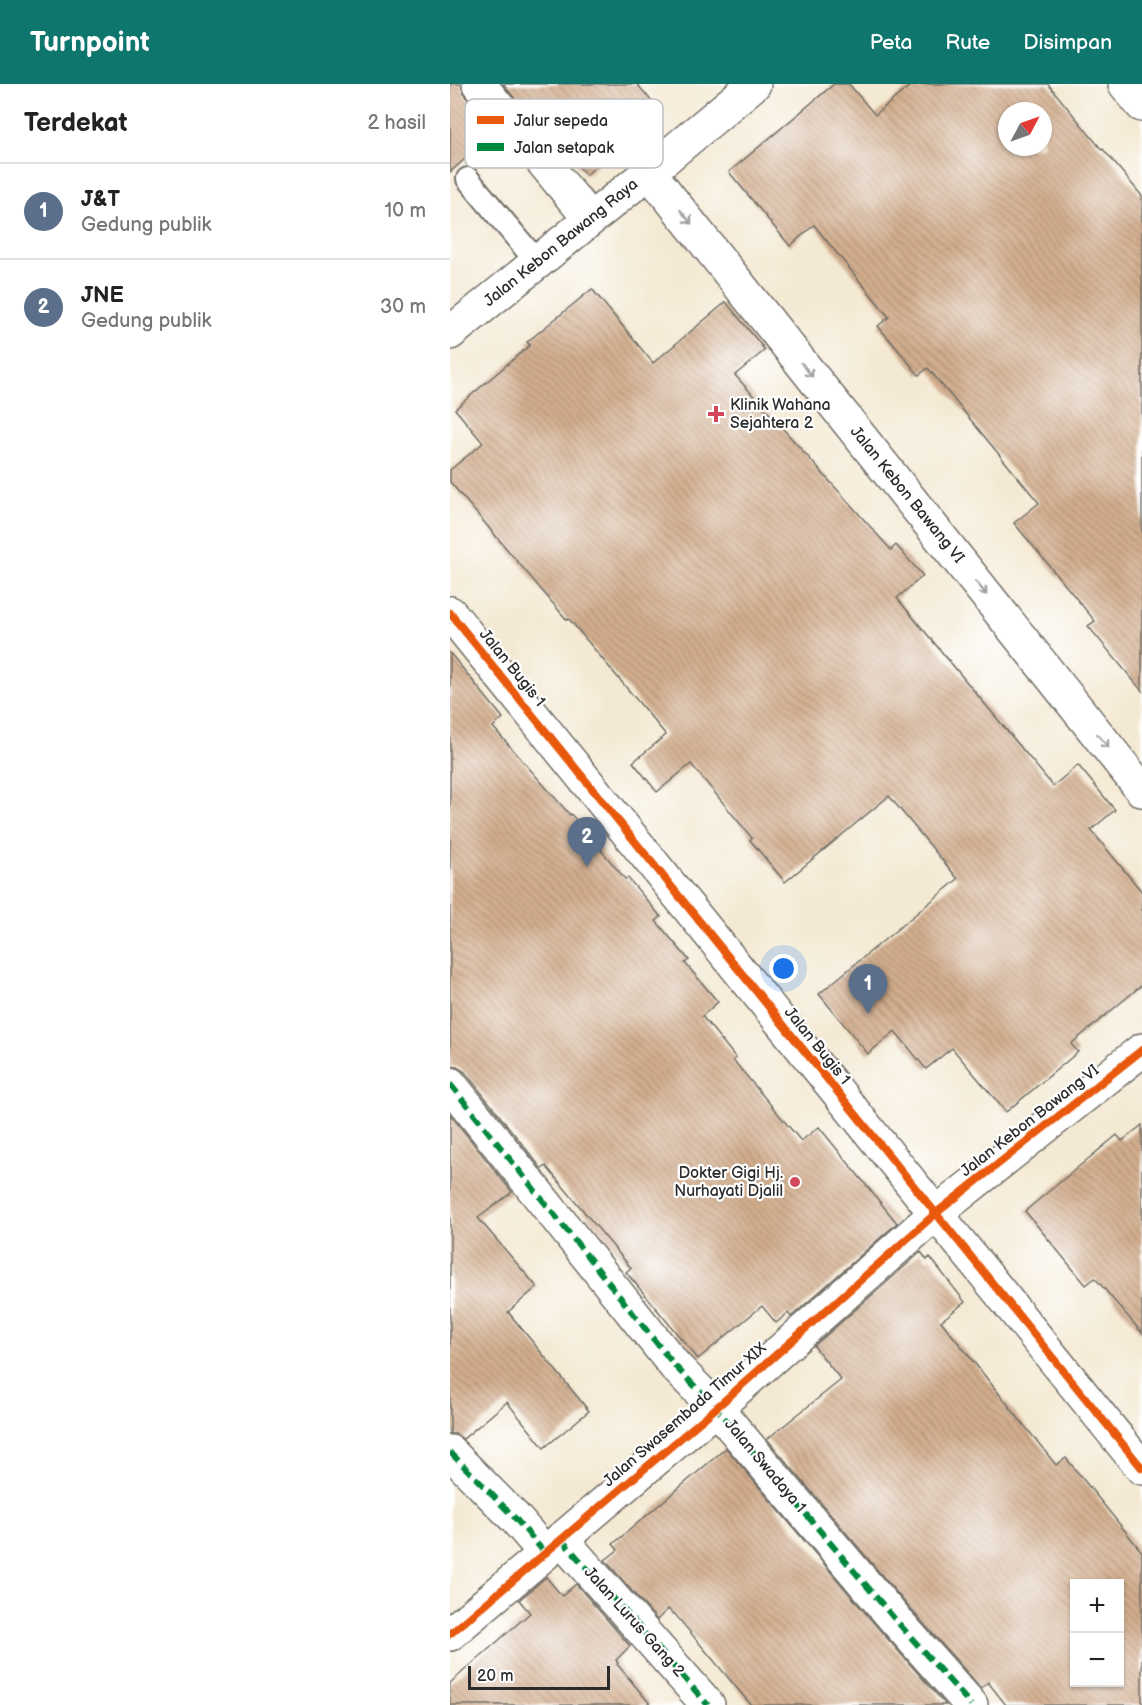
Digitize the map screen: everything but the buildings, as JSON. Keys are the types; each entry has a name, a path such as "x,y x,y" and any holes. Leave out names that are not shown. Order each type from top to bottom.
{"street":[{"path":"479,84 491,99"},
{"name":"Jalan Kebon Bawang Raya","path":"663,160 754,84"},
{"path":"1125,84 1142,105"},
{"path":"548,168 590,219"},
{"name":"Jalan Kebon Bawang Raya","path":"450,333 654,168"},
{"name":"Jalan Kebon Bawang VI","path":"649,172 1142,790"},
{"name":"Jalan Bugis 1","path":"450,613 1142,1468"},
{"name":"Jalan Kebon Bawang VI","path":"935,1214 1142,1050"},
{"name":"Jalan Swadaya 1","path":"450,1084 675,1366 716,1408 971,1705"},
{"name":"Jalan Swasembada Timur XIX","path":"450,1634 716,1408 935,1214"},
{"name":"Jalan Lurus Gang 2","path":"450,1452 515,1518 553,1546 708,1705"}],"lane":[{"path":"468,180 537,262"}],"marked path":[{"path":"450,1084 675,1366 716,1408 893,1617 971,1705"},
{"path":"450,1452 515,1518 545,1553"},
{"path":"561,1539 708,1705"}],"cycle path":[{"path":"450,613 1142,1468"},
{"path":"450,1634 716,1408 935,1214 1142,1050"}],"place":[{"name":"Klinik Wahana Sejahtera 2","path":"716,414"},
{"name":"JNE","path":"587,867"},
{"name":"J&T","path":"868,1014"},
{"name":"Dokter Gigi Hj. Nurhayati Djalil","path":"795,1182"}]}
